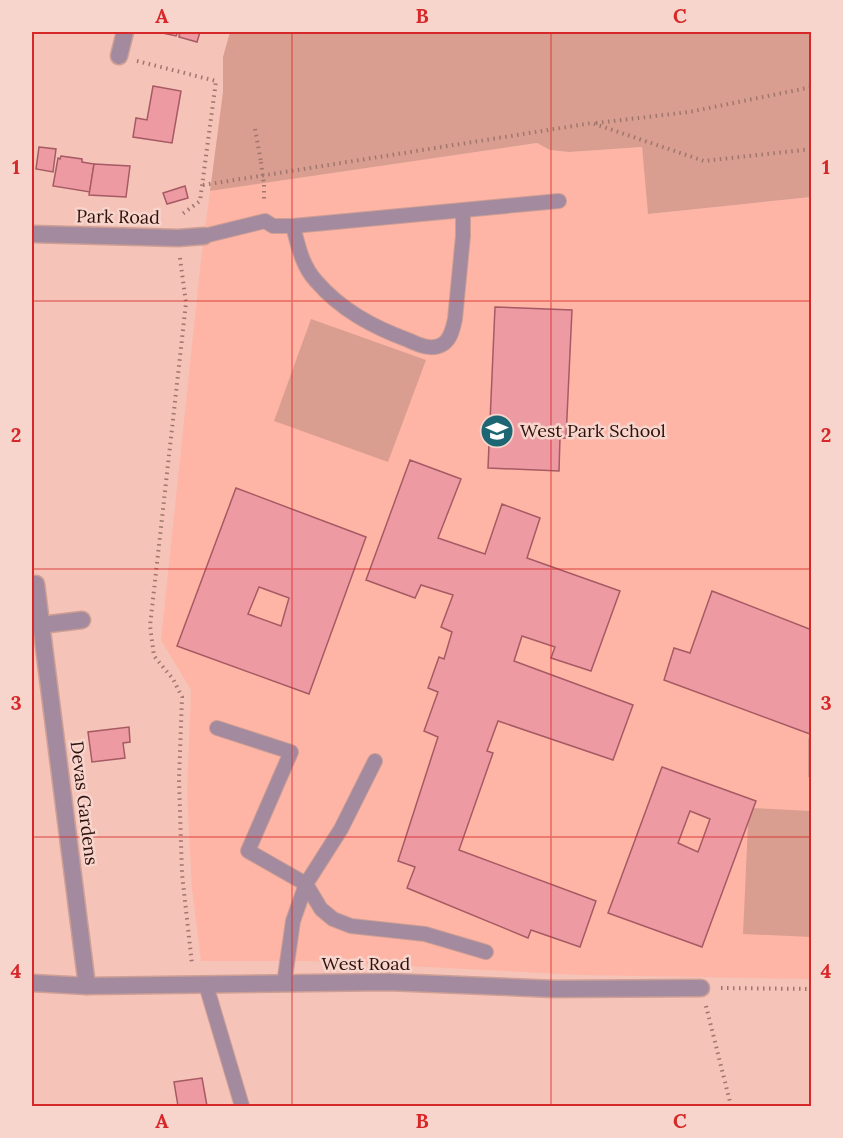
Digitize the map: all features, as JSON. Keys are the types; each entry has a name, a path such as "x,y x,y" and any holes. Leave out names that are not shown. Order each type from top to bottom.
{"street":[{"path":"119,56 125,32"},
{"name":"Park Road","path":"32,234 178,238 204,236"},
{"name":"Devas Gardens","path":"36,584 87,986"},
{"path":"41,625 82,620"},
{"name":"West Road","path":"32,983 87,986 388,982 555,988 701,988"}],"lane":[{"path":"204,236 265,221 273,226 293,226 558,201"},
{"path":"293,226 300,255 314,280 343,307 376,329 424,346 435,347 445,343 452,333 455,320 463,236 463,211"},
{"path":"217,728 291,752 248,851 306,884 321,909 333,919 351,926 425,934 486,952"},
{"path":"284,984 293,921 306,884 341,829 375,761"},
{"path":"200,985 242,1107"}],"path":[{"path":"119,56 216,81 200,201 179,217 178,238 186,303 150,626 154,656 173,679 182,697 179,780 182,874 200,985"},
{"path":"202,185 592,123 689,112 812,87"},
{"path":"592,123 704,161 812,149"},
{"path":"255,129 264,185"},
{"path":"732,1107 701,988 812,989"}],"shaded area":[{"path":"230,32 811,32 811,197 648,214 642,147 569,152 550,150 537,143 210,191 223,92 223,57"},
{"name":"West Park School","path":"538,143 550,150 569,152 642,147 648,214 811,197 811,979 581,975 308,961 201,961 192,888 187,794 191,690 161,640 210,191"},
{"path":"311,319 426,360 388,462 274,421"},
{"path":"811,730 811,777 808,777 808,740"},
{"path":"753,808 811,811 811,937 743,934 748,825"}],"building":[{"path":"158,32 178,32 176,36"},
{"path":"180,32 200,32 197,42 179,37"},
{"path":"153,86 181,91 172,143 133,137 136,118 147,120"},
{"path":"39,147 56,149 53,172 36,169"},
{"path":"61,156 82,159 82,162 94,164 90,192 53,186 58,158 60,159"},
{"path":"94,164 130,166 126,197 89,195"},
{"path":"185,186 188,198 167,204 163,193"},
{"path":"495,307 572,310 566,438 560,438 559,471 488,468"},
{"path":"410,460 461,479 438,538 485,554 502,504 540,518 527,558 620,591 591,671 551,658 555,647 522,636 514,661 633,705 613,760 498,721 487,751 493,753 459,850 596,901 580,947 531,930 528,938 407,888 415,867 398,861 438,737 424,731 438,692 428,688 439,657 444,659 452,632 441,627 453,595 421,585 415,598 366,580"},
{"path":"236,488 366,537 309,694 177,646","holes":["259,587 289,598 281,626 248,614"]},
{"path":"712,591 812,630 812,730 810,734 664,680 674,648 690,653"},
{"path":"129,727 130,742 123,743 125,758 92,762 88,732"},
{"path":"662,767 756,801 702,947 608,913","holes":["690,811 710,819 698,852 678,843"]},
{"path":"202,1078 207,1106 178,1106 174,1082"}],"place":[{"name":"West Park School","path":"497,431"}]}
